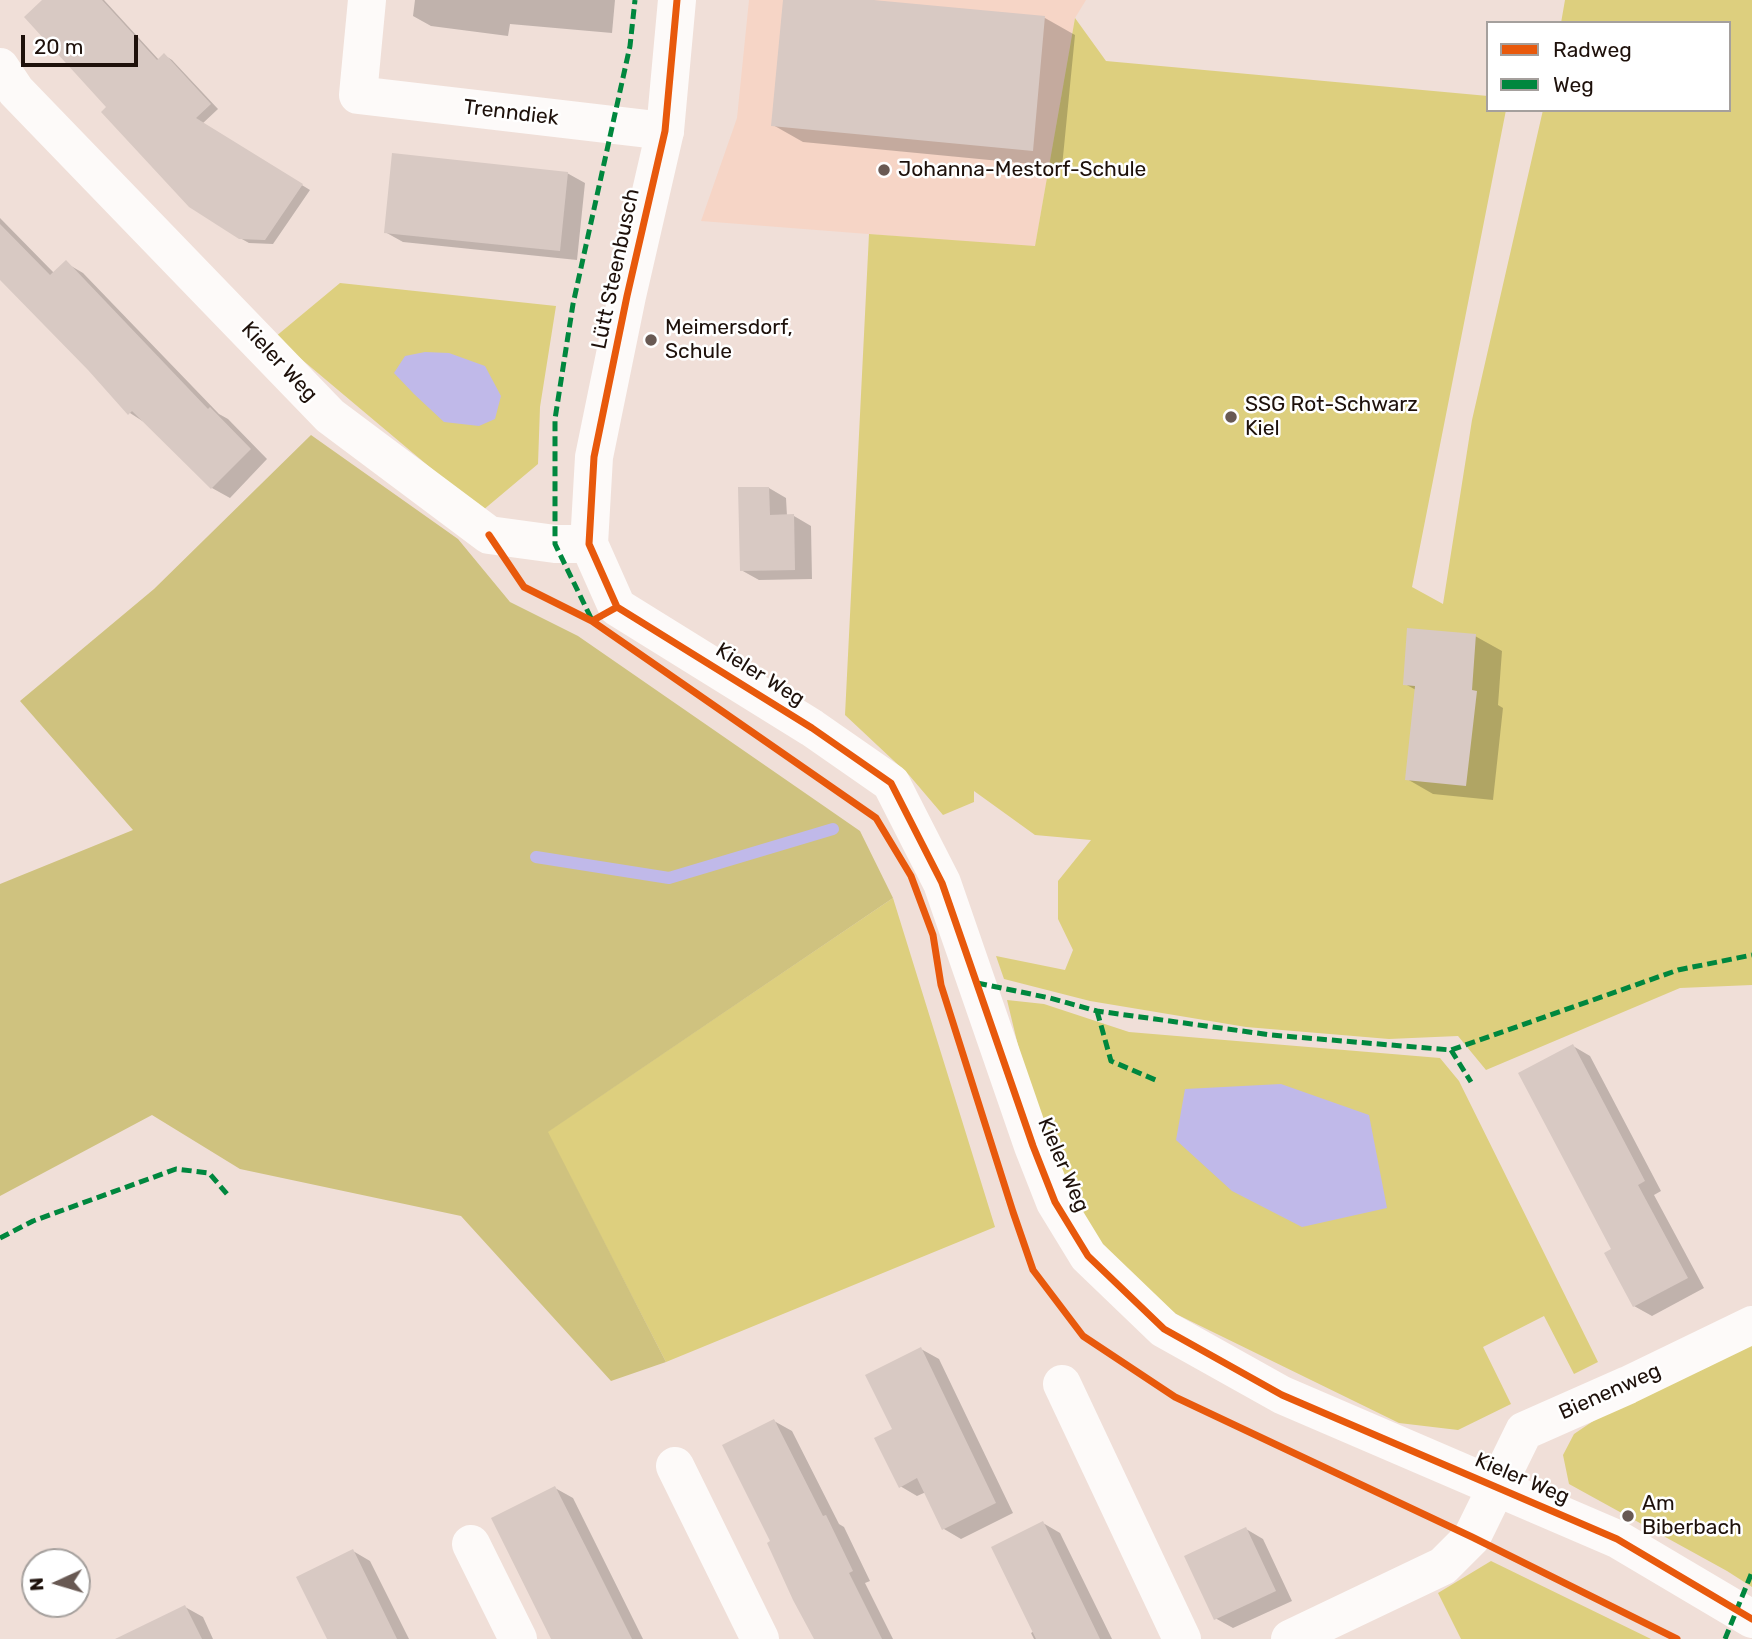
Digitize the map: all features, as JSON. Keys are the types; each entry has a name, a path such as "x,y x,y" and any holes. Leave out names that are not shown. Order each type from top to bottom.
{"street":[{"name":"Trenndiek","path":"367,0 358,95 665,131"},
{"name":"Lütt Steenbusch","path":"589,544 594,457 665,131 677,0"},
{"name":"Kieler Weg","path":"0,67 16,92 330,416 489,535 555,544 589,544 617,607 812,728 891,783 942,883 1055,1202 1088,1256 1164,1329 1282,1395 1617,1539 1752,1619"},
{"name":"Bienenweg","path":"1290,1639 1443,1566 1472,1537 1524,1431 1628,1385 1752,1325"},
{"path":"1062,1384 1182,1639"},
{"path":"675,1466 760,1639"},
{"path":"471,1544 518,1639"}],"shaded area":[{"name":"Johanna-Mestorf-Schule","path":"749,0 1086,0 1075,18 1035,247 701,221 737,118"},
{"path":"1565,0 1752,0 1752,985 1680,988 1486,1070 1458,1036 1389,1039 1246,1027 1090,1001 1004,979 996,956 1065,970 1073,950 1058,919 1058,881 1091,840 1035,835 974,791 974,802 943,815 909,775 845,715 869,234 1035,246 1075,18 1106,61 1486,96 1486,112 1506,112 1412,587 1443,604 1472,420 1543,112 1731,112 1731,21 1561,21"},
{"path":"340,283 556,306 540,407 538,464 482,511 275,337"},
{"path":"425,352 449,353 485,366 501,396 495,419 479,426 444,422 414,394 394,373 405,356"},
{"path":"311,435 458,539 510,602 578,636 860,831 893,898 548,1132 666,1362 611,1381 461,1216 240,1169 152,1115 0,1196 0,884 133,830 20,701 154,589"},
{"path":"893,898 995,1227 666,1362 547,1132"},
{"path":"1007,1000 1044,1004 1129,1032 1440,1058 1459,1081 1598,1362 1574,1374 1544,1316 1483,1347 1511,1404 1458,1430 1399,1423 1176,1314 1114,1264 1072,1204 1031,1099"},
{"path":"1281,1084 1369,1115 1387,1208 1302,1227 1232,1191 1176,1140 1185,1089"},
{"path":"1752,1342 1752,1587 1569,1484 1563,1455 1574,1434 1617,1405"},
{"path":"1491,1561 1651,1639 1461,1639 1438,1593"}],"building":[{"path":"42,0 102,0 157,60 164,53 211,104 196,118 303,184 265,240 239,239 189,207 101,112 106,107 24,17"},
{"path":"783,0 873,0 1045,16 1033,151 771,126"},
{"path":"392,153 568,172 560,251 384,233"},
{"path":"0,224 50,275 66,260 208,409 210,407 251,449 211,489 132,411 128,415 0,280"},
{"path":"738,487 769,487 770,515 794,514 795,570 740,571"},
{"path":"1407,628 1476,634 1472,690 1477,691 1466,786 1405,780 1415,686 1403,685"},
{"path":"1573,1044 1645,1181 1638,1185 1688,1278 1633,1307 1604,1253 1611,1249 1518,1073"},
{"path":"921,1347 996,1503 942,1530 917,1478 899,1488 874,1438 892,1429 865,1375"},
{"path":"774,1419 823,1516 826,1515 853,1571 849,1573 882,1639 814,1639 793,1600 767,1543 770,1541 722,1445"},
{"path":"555,1486 632,1639 551,1639 491,1518"},
{"path":"1043,1521 1100,1639 1036,1639 991,1547"},
{"path":"1246,1527 1276,1591 1214,1620 1184,1556"},
{"path":"353,1549 397,1639 327,1639 296,1577"},
{"path":"185,1605 202,1639 115,1639"}],"waterway":[{"path":"536,857 669,878 833,829"}],"marked path":[{"path":"591,618 555,544 555,419 573,304 630,46 635,0"},
{"path":"977,983 1097,1011 1271,1035 1451,1050 1678,970 1752,955"},
{"path":"1097,1011 1111,1061 1158,1081"},
{"path":"1451,1050 1471,1082"},
{"path":"0,1238 33,1221 176,1169 209,1173 227,1194"},
{"path":"1725,1639 1752,1572"}],"cycle path":[{"path":"677,0 665,131 594,457 589,544 617,607 812,728 891,783 942,883 1055,1202 1088,1256 1164,1329 1282,1395 1617,1539 1752,1619"},
{"path":"489,535 524,587 592,621"},
{"path":"617,607 592,621 876,818 911,876 933,935 941,985 1033,1270 1083,1336 1175,1397 1472,1537 1677,1639"}],"place":[{"name":"Johanna-Mestorf-Schule","path":"884,170"},
{"name":"Meimersdorf, Schule","path":"651,340"},
{"name":"SSG Rot-Schwarz Kiel","path":"1231,417"},
{"name":"Am Biberbach","path":"1628,1516"}]}
